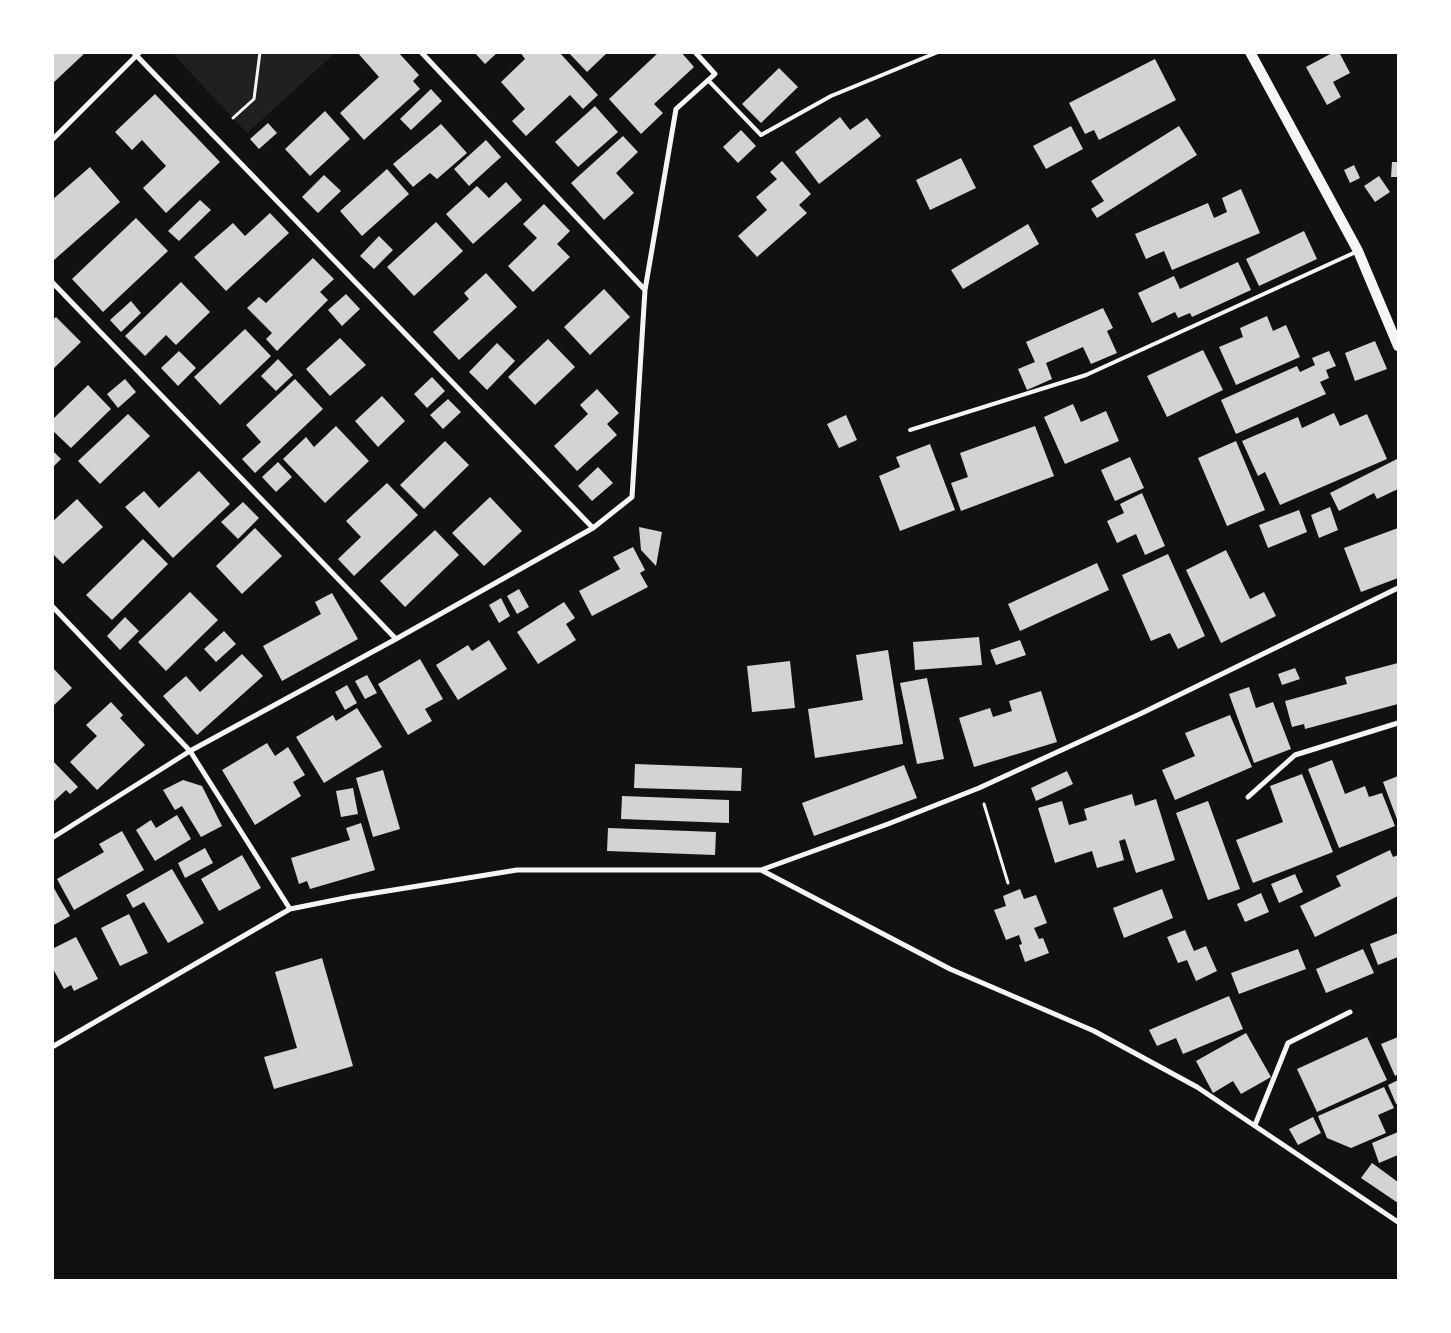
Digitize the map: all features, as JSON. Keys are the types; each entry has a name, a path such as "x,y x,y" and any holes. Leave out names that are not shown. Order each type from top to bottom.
{"main road":[{"path":"1250,52 1358,252 1396,328 1398,346"}],"street":[{"path":"421,52 645,290"},
{"path":"52,838 190,751 396,639 593,528 632,497 645,290 676,109 715,74 696,52"},
{"path":"52,140 136,54 593,528"},
{"path":"52,282 396,639"},
{"path":"52,1047 290,910 350,897 517,870 761,870 979,788 1140,714 1398,588"},
{"path":"52,606 190,751 290,910"},
{"path":"1248,797 1295,756 1398,723"},
{"path":"761,870 950,969 1094,1031 1197,1087 1398,1222"},
{"path":"1255,1126 1288,1043 1350,1012"}],"lane":[{"path":"708,80 762,135 831,96 938,52"},
{"path":"910,430 1086,375 1358,252"}],"path":[{"path":"233,118 254,99 260,52"},
{"path":"979,788 1008,883"}],"shaded area":[{"path":"174,52 335,53 247,133 173,54"}],"building":[{"path":"52,52 86,52 52,84"},
{"path":"357,52 398,52 419,75 413,81 420,89 364,140 340,113 379,77"},
{"path":"474,52 498,52 485,64"},
{"path":"520,52 559,52 598,95 583,109 570,95 526,136 512,121 525,109 501,82 525,59"},
{"path":"568,52 608,52 587,72"},
{"path":"659,52 681,52 694,67 654,104 663,113 641,134 609,99"},
{"path":"1334,52 1339,52 1350,73 1333,82 1341,97 1327,105 1306,67"},
{"path":"1155,59 1176,100 1099,140 1094,130 1085,134 1069,103"},
{"path":"779,68 798,87 761,123 742,104"},
{"path":"431,89 442,101 411,130 400,119"},
{"path":"155,94 220,162 166,213 143,188 166,166 142,140 132,150 115,132"},
{"path":"595,106 618,132 578,167 555,142"},
{"path":"325,111 350,139 310,176 285,149"},
{"path":"840,117 850,130 867,118 881,136 819,184 795,152"},
{"path":"268,123 277,133 259,149 250,139"},
{"path":"441,124 467,153 437,179 430,173 413,187 393,164"},
{"path":"1071,126 1083,149 1046,169 1033,146"},
{"path":"1179,126 1197,155 1097,218 1091,209 1104,201 1091,181"},
{"path":"741,130 756,146 738,163 723,147"},
{"path":"623,136 638,152 616,173 634,193 604,220 571,183"},
{"path":"486,140 501,157 469,186 454,169"},
{"path":"961,158 976,188 930,210 916,180"},
{"path":"782,161 811,194 799,205 807,213 757,257 738,236 767,210 756,197 777,179 770,172"},
{"path":"1392,162 1398,162 1398,177 1391,177"},
{"path":"1354,165 1360,178 1350,183 1344,170"},
{"path":"90,167 120,202 54,260 52,200"},
{"path":"387,169 409,194 362,236 340,211"},
{"path":"324,175 341,191 318,213 302,197"},
{"path":"1379,176 1390,192 1375,202 1364,186"},
{"path":"506,182 522,200 473,244 446,214 477,186 489,198"},
{"path":"1241,189 1260,233 1172,270 1164,251 1146,259 1135,234 1208,203 1214,218 1227,212 1222,198"},
{"path":"200,200 211,210 179,241 168,231"},
{"path":"544,204 570,231 557,244 570,257 533,292 508,266 537,238 523,224"},
{"path":"270,213 289,233 226,291 194,257 233,223 245,236"},
{"path":"136,218 168,251 103,312 72,279"},
{"path":"436,222 463,251 414,296 387,267"},
{"path":"1028,224 1039,244 963,289 951,270"},
{"path":"1304,231 1317,259 1259,286 1246,259"},
{"path":"379,236 393,250 374,269 360,256"},
{"path":"313,258 334,279 320,292 328,300 277,351 266,339 272,333 247,308 259,297 266,303"},
{"path":"1238,262 1251,290 1192,317 1190,313 1178,318 1175,312 1152,323 1138,293 1174,276 1180,289"},
{"path":"486,273 517,307 459,360 433,332 469,299 464,293"},
{"path":"181,282 210,312 176,345 166,335 145,356 125,336"},
{"path":"604,289 630,317 590,355 564,327"},
{"path":"346,294 360,309 342,326 328,310"},
{"path":"131,301 141,313 121,332 110,320"},
{"path":"1103,308 1113,328 1107,331 1117,353 1091,364 1083,347 1046,363 1052,379 1027,390 1018,369 1035,362 1026,342"},
{"path":"1267,316 1273,331 1286,325 1300,357 1236,385 1219,347 1243,337 1240,328"},
{"path":"56,317 81,342 52,370 52,320"},
{"path":"245,329 271,356 220,405 194,377"},
{"path":"340,338 366,365 330,396 306,369"},
{"path":"548,339 575,367 535,405 508,377"},
{"path":"1375,341 1387,369 1355,381 1345,353"},
{"path":"497,343 515,361 487,390 469,372"},
{"path":"1203,350 1223,390 1167,417 1147,376"},
{"path":"179,351 196,368 178,386 161,368"},
{"path":"1329,351 1336,366 1326,370 1329,378 1320,382 1326,394 1236,434 1221,400 1297,366 1300,372 1315,365 1312,358"},
{"path":"278,359 293,375 276,391 261,376"},
{"path":"432,377 445,391 427,408 414,394"},
{"path":"125,379 136,392 118,408 107,394"},
{"path":"295,379 323,409 255,473 242,459 261,442 246,425"},
{"path":"88,385 111,409 71,448 52,430 52,420"},
{"path":"597,389 619,413 607,424 617,435 577,471 554,446 588,414 580,405"},
{"path":"382,396 405,421 378,447 355,421"},
{"path":"448,399 461,412 443,429 430,415"},
{"path":"1073,404 1081,422 1106,411 1119,441 1065,464 1044,417"},
{"path":"1334,413 1340,426 1367,414 1387,459 1280,505 1265,472 1258,476 1242,441 1298,417 1302,428"},
{"path":"128,414 150,436 100,484 78,461"},
{"path":"846,415 857,440 839,448 827,424"},
{"path":"336,426 369,461 325,503 283,459 306,437 314,447"},
{"path":"1035,426 1054,476 961,511 951,483 968,477 960,453"},
{"path":"445,441 469,465 424,509 400,485"},
{"path":"1236,441 1265,510 1227,526 1198,458"},
{"path":"930,444 955,510 900,531 879,476 900,467 896,457"},
{"path":"52,450 61,459 52,468"},
{"path":"1130,457 1144,488 1115,501 1101,470"},
{"path":"1397,459 1398,489 1377,499 1374,493 1339,511 1330,493"},
{"path":"278,462 292,477 276,492 262,477"},
{"path":"598,467 613,483 592,501 578,486"},
{"path":"199,471 230,504 173,558 125,507 144,491 159,508"},
{"path":"387,483 418,515 354,576 338,559 361,537 346,521"},
{"path":"1142,493 1165,546 1145,555 1136,534 1117,543 1107,521 1124,513 1120,504"},
{"path":"490,497 522,531 484,566 452,533"},
{"path":"77,499 103,527 63,564 52,553 52,522"},
{"path":"243,502 259,518 238,539 221,522"},
{"path":"1330,507 1338,530 1319,538 1311,515"},
{"path":"1299,510 1307,532 1268,548 1259,525"},
{"path":"639,527 662,532 656,566 641,550"},
{"path":"255,528 282,556 242,594 216,566"},
{"path":"1398,528 1398,578 1361,592 1344,548"},
{"path":"435,530 459,555 405,607 380,581"},
{"path":"143,539 168,564 112,620 86,595"},
{"path":"633,547 645,570 640,573 648,587 592,616 579,591 620,569 613,557"},
{"path":"1226,550 1250,599 1264,592 1276,616 1221,643 1186,570"},
{"path":"1168,554 1205,636 1178,649 1170,633 1151,641 1122,575"},
{"path":"1097,563 1109,590 1020,631 1008,604"},
{"path":"519,589 529,607 517,614 507,596"},
{"path":"190,592 218,620 166,671 138,642"},
{"path":"332,593 358,639 282,681 263,646 321,614 315,602"},
{"path":"501,598 510,616 499,623 489,605"},
{"path":"564,602 575,618 566,624 576,640 538,664 517,632"},
{"path":"125,617 139,631 120,650 107,636"},
{"path":"224,631 236,644 216,662 204,649"},
{"path":"979,637 982,665 915,670 913,642"},
{"path":"489,640 507,669 458,700 436,665 468,645 472,651"},
{"path":"1020,640 1026,655 996,665 990,650"},
{"path":"888,650 903,744 815,758 808,709 863,700 856,655"},
{"path":"242,654 263,676 197,735 163,696 186,676 200,692"},
{"path":"420,659 443,699 425,709 432,721 408,735 378,684"},
{"path":"790,661 795,708 752,712 747,666"},
{"path":"1398,663 1398,704 1305,729 1304,724 1292,727 1285,701 1347,684 1345,677"},
{"path":"52,667 72,688 52,707"},
{"path":"1295,668 1300,679 1282,685 1278,674"},
{"path":"367,675 377,693 365,699 355,681"},
{"path":"927,678 944,759 917,764 900,683"},
{"path":"347,685 357,703 345,710 335,692"},
{"path":"1249,687 1256,708 1273,702 1291,749 1254,763 1229,694"},
{"path":"1041,691 1057,742 974,767 959,718 990,708 993,717 1012,711 1009,701"},
{"path":"111,702 123,715 120,718 145,745 97,790 70,762 97,736 86,725"},
{"path":"357,708 382,747 324,783 296,737 333,715 336,721"},
{"path":"1230,715 1252,767 1175,800 1162,770 1195,756 1185,733"},
{"path":"267,743 275,756 288,747 305,775 293,782 301,796 255,825 222,770"},
{"path":"52,760 78,787 70,794 66,790 52,803"},
{"path":"1332,760 1345,794 1365,786 1369,797 1382,793 1395,826 1339,848 1308,769"},
{"path":"635,764 742,768 741,791 634,788"},
{"path":"904,765 917,798 814,836 802,803"},
{"path":"383,770 400,829 373,837 356,778"},
{"path":"1067,771 1073,784 1036,801 1031,788"},
{"path":"1302,774 1333,852 1253,883 1236,840 1283,822 1270,786"},
{"path":"1398,776 1398,822 1383,782"},
{"path":"183,780 202,786 222,826 201,837 182,806 175,810 163,790"},
{"path":"353,788 358,814 341,817 336,791"},
{"path":"1132,794 1135,806 1156,799 1175,860 1136,873 1125,839 1119,841 1124,860 1097,868 1092,851 1055,863 1038,808 1062,801 1069,825 1087,820 1084,809"},
{"path":"622,796 729,800 729,823 621,819"},
{"path":"1208,801 1240,889 1208,900 1176,813"},
{"path":"177,815 191,839 155,861 136,830 151,820 156,828"},
{"path":"361,823 375,870 310,889 307,881 299,884 291,858 350,840 346,828"},
{"path":"608,828 716,832 715,855 607,851"},
{"path":"122,831 144,870 74,910 57,879 104,852 99,844"},
{"path":"205,848 213,863 185,878 178,863"},
{"path":"1390,850 1393,857 1398,855 1398,896 1315,937 1300,906 1341,886 1336,876"},
{"path":"242,855 261,888 219,911 201,879"},
{"path":"172,869 204,923 168,943 144,902 133,908 126,895"},
{"path":"1295,874 1303,892 1279,903 1271,884"},
{"path":"52,885 70,916 52,926"},
{"path":"1020,889 1024,899 1036,895 1047,923 1034,928 1039,939 1043,938 1049,953 1025,962 1019,945 1022,944 1019,935 1006,940 994,910 1006,906 1003,896"},
{"path":"1162,889 1173,918 1124,938 1113,908"},
{"path":"1261,893 1269,912 1245,922 1237,904"},
{"path":"129,914 148,953 120,966 101,928"},
{"path":"1185,930 1194,951 1206,946 1217,971 1196,981 1187,960 1178,963 1167,937"},
{"path":"1398,933 1398,957 1378,965 1370,944"},
{"path":"76,937 98,979 74,991 71,985 64,989 52,967 52,949"},
{"path":"1298,949 1306,969 1239,994 1231,973"},
{"path":"1363,949 1374,973 1326,993 1316,969"},
{"path":"322,958 353,1066 274,1089 264,1057 297,1048 275,972"},
{"path":"1229,996 1243,1029 1183,1054 1176,1038 1157,1046 1149,1030"},
{"path":"1246,1033 1271,1077 1241,1094 1233,1081 1213,1093 1196,1061"},
{"path":"1367,1037 1387,1080 1317,1112 1297,1069"},
{"path":"1398,1037 1398,1074 1395,1076 1381,1044"},
{"path":"1398,1080 1398,1103 1396,1104 1388,1085"},
{"path":"1384,1087 1394,1108 1378,1115 1386,1133 1351,1148 1327,1138 1318,1116"},
{"path":"1313,1117 1321,1133 1298,1145 1289,1129"},
{"path":"1398,1132 1398,1155 1379,1163 1372,1143"},
{"path":"1372,1163 1398,1182 1398,1203 1361,1178"}]}
